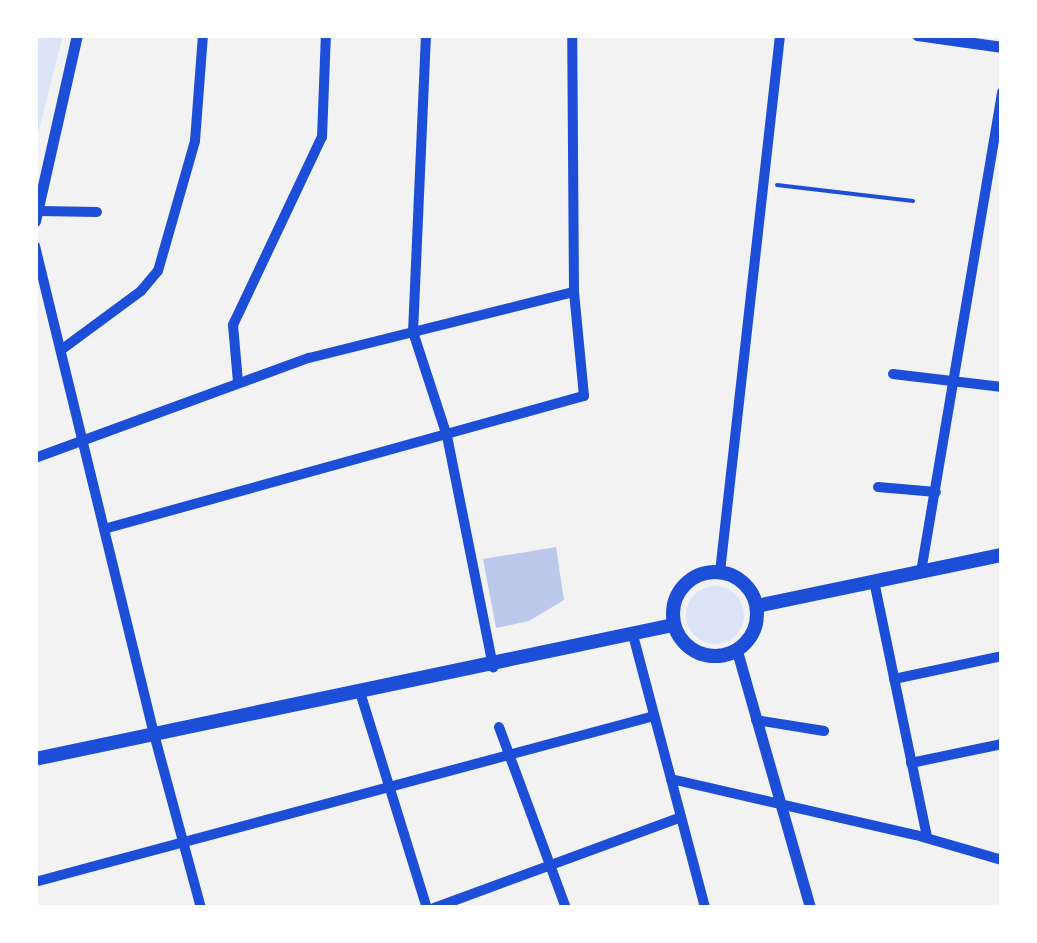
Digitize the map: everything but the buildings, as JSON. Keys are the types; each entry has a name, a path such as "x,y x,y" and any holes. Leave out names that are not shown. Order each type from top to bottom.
{"main road":[{"path":"757,606 1002,555"},
{"path":"720,572 737,578 750,590 757,606 757,623 750,640 737,651 706,656 680,640 673,625 678,593 688,580 720,572"},
{"path":"35,760 494,666 673,625"}],"street":[{"path":"76,35 37,216 96,212"},
{"path":"61,350 141,291 158,272 195,141 203,35"},
{"path":"238,382 233,324 322,137 326,35"},
{"path":"426,35 413,332 447,436 494,666"},
{"path":"104,529 584,396 574,292 572,35"},
{"path":"720,572 780,35"},
{"path":"917,35 1002,47"},
{"path":"921,572 1002,92"},
{"path":"35,246 154,734 201,908"},
{"path":"35,458 238,382 413,332 574,292"},
{"path":"893,374 1002,387"},
{"path":"878,487 936,492"},
{"path":"874,581 927,838"},
{"path":"633,634 706,908"},
{"path":"737,651 810,908"},
{"path":"894,679 1002,656"},
{"path":"360,692 426,908"},
{"path":"35,882 389,786 510,758 654,716"},
{"path":"756,720 824,731"},
{"path":"499,728 566,908"},
{"path":"911,763 1002,744"},
{"path":"671,779 780,802 1002,860"},
{"path":"434,908 681,817"}],"path":[{"path":"762,183 913,200"}],"shaded area":[{"path":"35,35 63,35 35,145"},
{"path":"715,586 736,594 744,615 736,636 715,644 694,636 686,615 694,594"}]}
